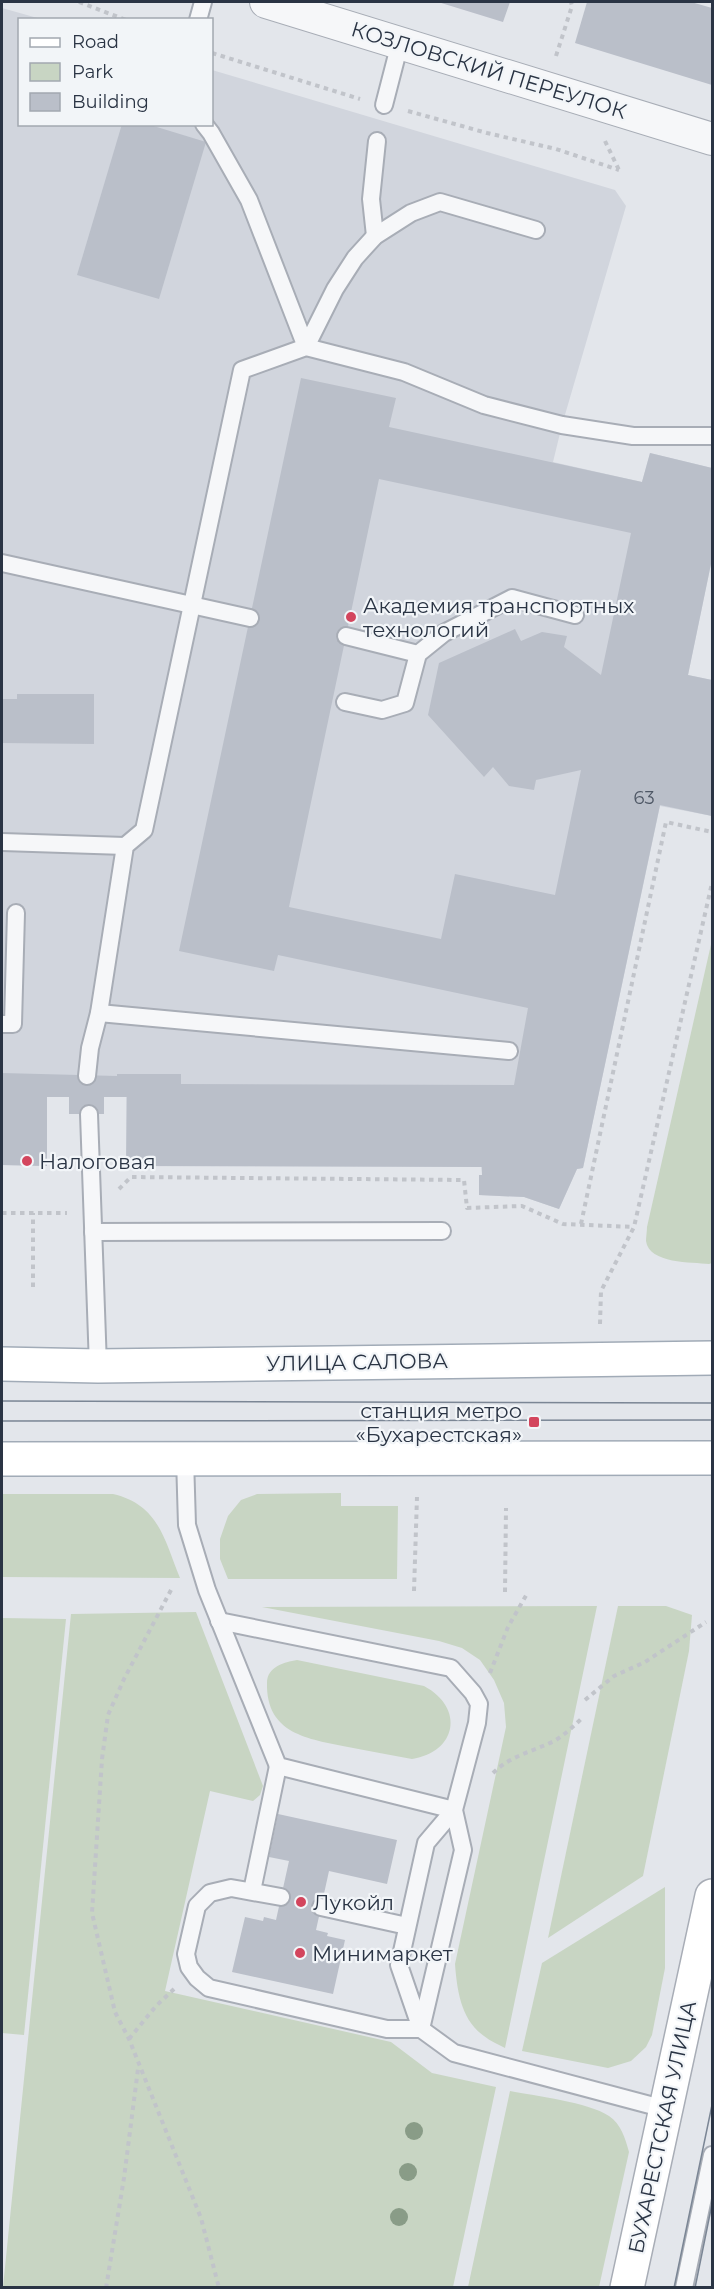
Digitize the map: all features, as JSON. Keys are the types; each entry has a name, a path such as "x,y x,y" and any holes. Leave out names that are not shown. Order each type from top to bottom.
{"main road":[{"name":"УЛИЦА САЛОВА","path":"2,1365 98,1366 712,1358"},
{"path":"2,1459 712,1458"},
{"name":"БУХАРЕСТСКАЯ УЛИЦА","path":"627,2288 712,1896"}],"street":[{"name":"КОЗЛОВСКИЙ ПЕРЕУЛОК","path":"266,2 712,139"}],"lane":[{"path":"199,18 203,2"},
{"path":"384,105 400,43"},
{"path":"206,126 249,200 306,347"},
{"path":"375,236 371,199 377,141"},
{"path":"306,347 335,289 355,258 375,236 411,213 440,202 536,230"},
{"path":"87,1076 125,846 144,830 242,370 306,347 404,372 484,405 561,425 633,436 712,436"},
{"path":"2,563 250,618"},
{"path":"345,702 382,710 405,703 418,654 444,633 512,598 575,615"},
{"path":"346,636 418,654"},
{"path":"2,842 125,846"},
{"path":"2,1024 13,1024 16,913"},
{"path":"99,1013 509,1051"},
{"path":"89,1114 98,1366"},
{"path":"93,1232 442,1231"},
{"path":"185,1458 187,1525 207,1590 278,1766 252,1891"},
{"path":"219,1621 451,1668 464,1679 478,1704 477,1723 454,1810 426,1843 399,1965 421,2029 454,2053 665,2109"},
{"path":"278,1766 454,1810"},
{"path":"421,2029 463,1850 454,1810"},
{"path":"281,1898 231,1888 210,1893 197,1906 186,1954 189,1968 196,1978 209,1988 387,2029 421,2029"},
{"path":"321,1907 407,1926"},
{"path":"684,2288 712,2155"}],"path":[{"path":"79,2 121,18"},
{"path":"553,65 572,6 571,2"},
{"path":"213,53 384,105 556,149 619,170"},
{"path":"581,1224 666,822 712,832"},
{"path":"600,1334 601,1291 634,1227 712,883"},
{"path":"2,1213 93,1213 131,1177 464,1180 467,1208 522,1206 563,1224 634,1227"},
{"path":"33,1213 33,1287"},
{"path":"414,1591 417,1497"},
{"path":"506,1508 506,1592"},
{"path":"171,1590 124,1679 108,1715 102,1759 92,1913 114,2012 129,2039 201,2218 219,2288"},
{"path":"489,1673 505,1635 528,1592"},
{"path":"585,1700 614,1676 645,1662 706,1622"},
{"path":"498,1768 522,1753 567,1733 581,1719"},
{"path":"129,2039 169,1992 183,1985"},
{"path":"106,2288 138,2085 139,2065"}],"shaded area":[{"name":"Академия транспортных технологий","path":"2,8 37,18 18,18 18,126 213,126 213,70 615,190 626,206 553,462 642,482 650,453 712,468 712,559 688,675 712,680 712,816 660,806 583,1168 577,1169 559,1209 524,1197 479,1195 481,1167 126,1166 126,1097 104,1097 104,1114 69,1114 69,1097 47,1097 47,1166 2,1165"}],"green space":[{"path":"712,940 712,1263 709,1264 663,1258 649,1249 646,1241 647,1227"},
{"path":"341,1493 341,1506 398,1506 397,1579 228,1579 220,1559 220,1539 228,1516 241,1500 257,1494"},
{"path":"2,1494 113,1494 128,1499 141,1506 158,1526 180,1578 2,1577"},
{"path":"597,1606 505,2048 486,2038 470,2022 459,1994 455,1964 506,1727 504,1703 494,1680 480,1660 462,1648 439,1641 262,1607"},
{"path":"618,1606 666,1606 692,1615 689,1651 643,1876 548,1938"},
{"path":"196,1612 263,1786 260,1795 253,1801 210,1791 165,1991 391,2042 432,2073 496,2087 453,2287 3,2287 71,1614"},
{"path":"2,1618 66,1619 24,2035 2,2033"},
{"path":"297,1660 424,1686 437,1695 446,1706 450,1717 450,1728 446,1739 439,1748 427,1755 412,1759 318,1741 292,1731 282,1724 274,1713 269,1700 267,1683 273,1669"},
{"path":"665,1887 665,1968 652,2035 646,2047 631,2061 608,2068 522,2051 542,1963"},
{"path":"510,2091 561,2100 600,2111 617,2123 622,2132 629,2152 599,2287 468,2287"}],"building":[{"path":"438,2 510,2 503,22"},
{"path":"587,2 691,2 712,8 712,85 575,43"},
{"path":"121,126 154,126 206,142 159,299 77,275"},
{"path":"301,378 396,398 389,427 642,482 650,453 712,468 712,559 688,675 712,680 712,816 660,805 583,1168 577,1169 559,1209 524,1197 479,1195 479,1175 482,1175 482,1167 126,1166 127,1097 104,1097 104,1114 69,1114 69,1097 47,1097 47,1166 2,1165 2,1073 117,1076 117,1074 181,1074 181,1084 514,1085 528,1008 278,955 274,971 179,951","holes":["379,479 631,533 601,675 564,647 567,636 542,632 521,641 515,629 439,663 428,715 484,777 493,767 509,786 534,790 536,780 581,770 555,895 455,874 441,939 289,907"]},
{"path":"17,694 94,694 94,744 2,743 2,699 17,699"},
{"name":"Лукойл","path":"278,1814 397,1840 387,1884 329,1871 316,1930 328,1933 327,1936 345,1940 333,1994 232,1972 245,1917 263,1921 264,1917 276,1920 289,1861 269,1857"}],"tram line":[{"path":"2,1401 712,1403"},
{"path":"2,1421 712,1420"},
{"path":"674,2288 712,2105"},
{"path":"695,2288 712,2204"}],"place":[{"name":"Академия транспортных технологий","path":"351,617"},
{"name":"Налоговая","path":"27,1161"},
{"name":"станция метро «Бухарестская»","path":"534,1422"},
{"name":"Лукойл","path":"301,1902"},
{"name":"Минимаркет","path":"300,1953"}]}
